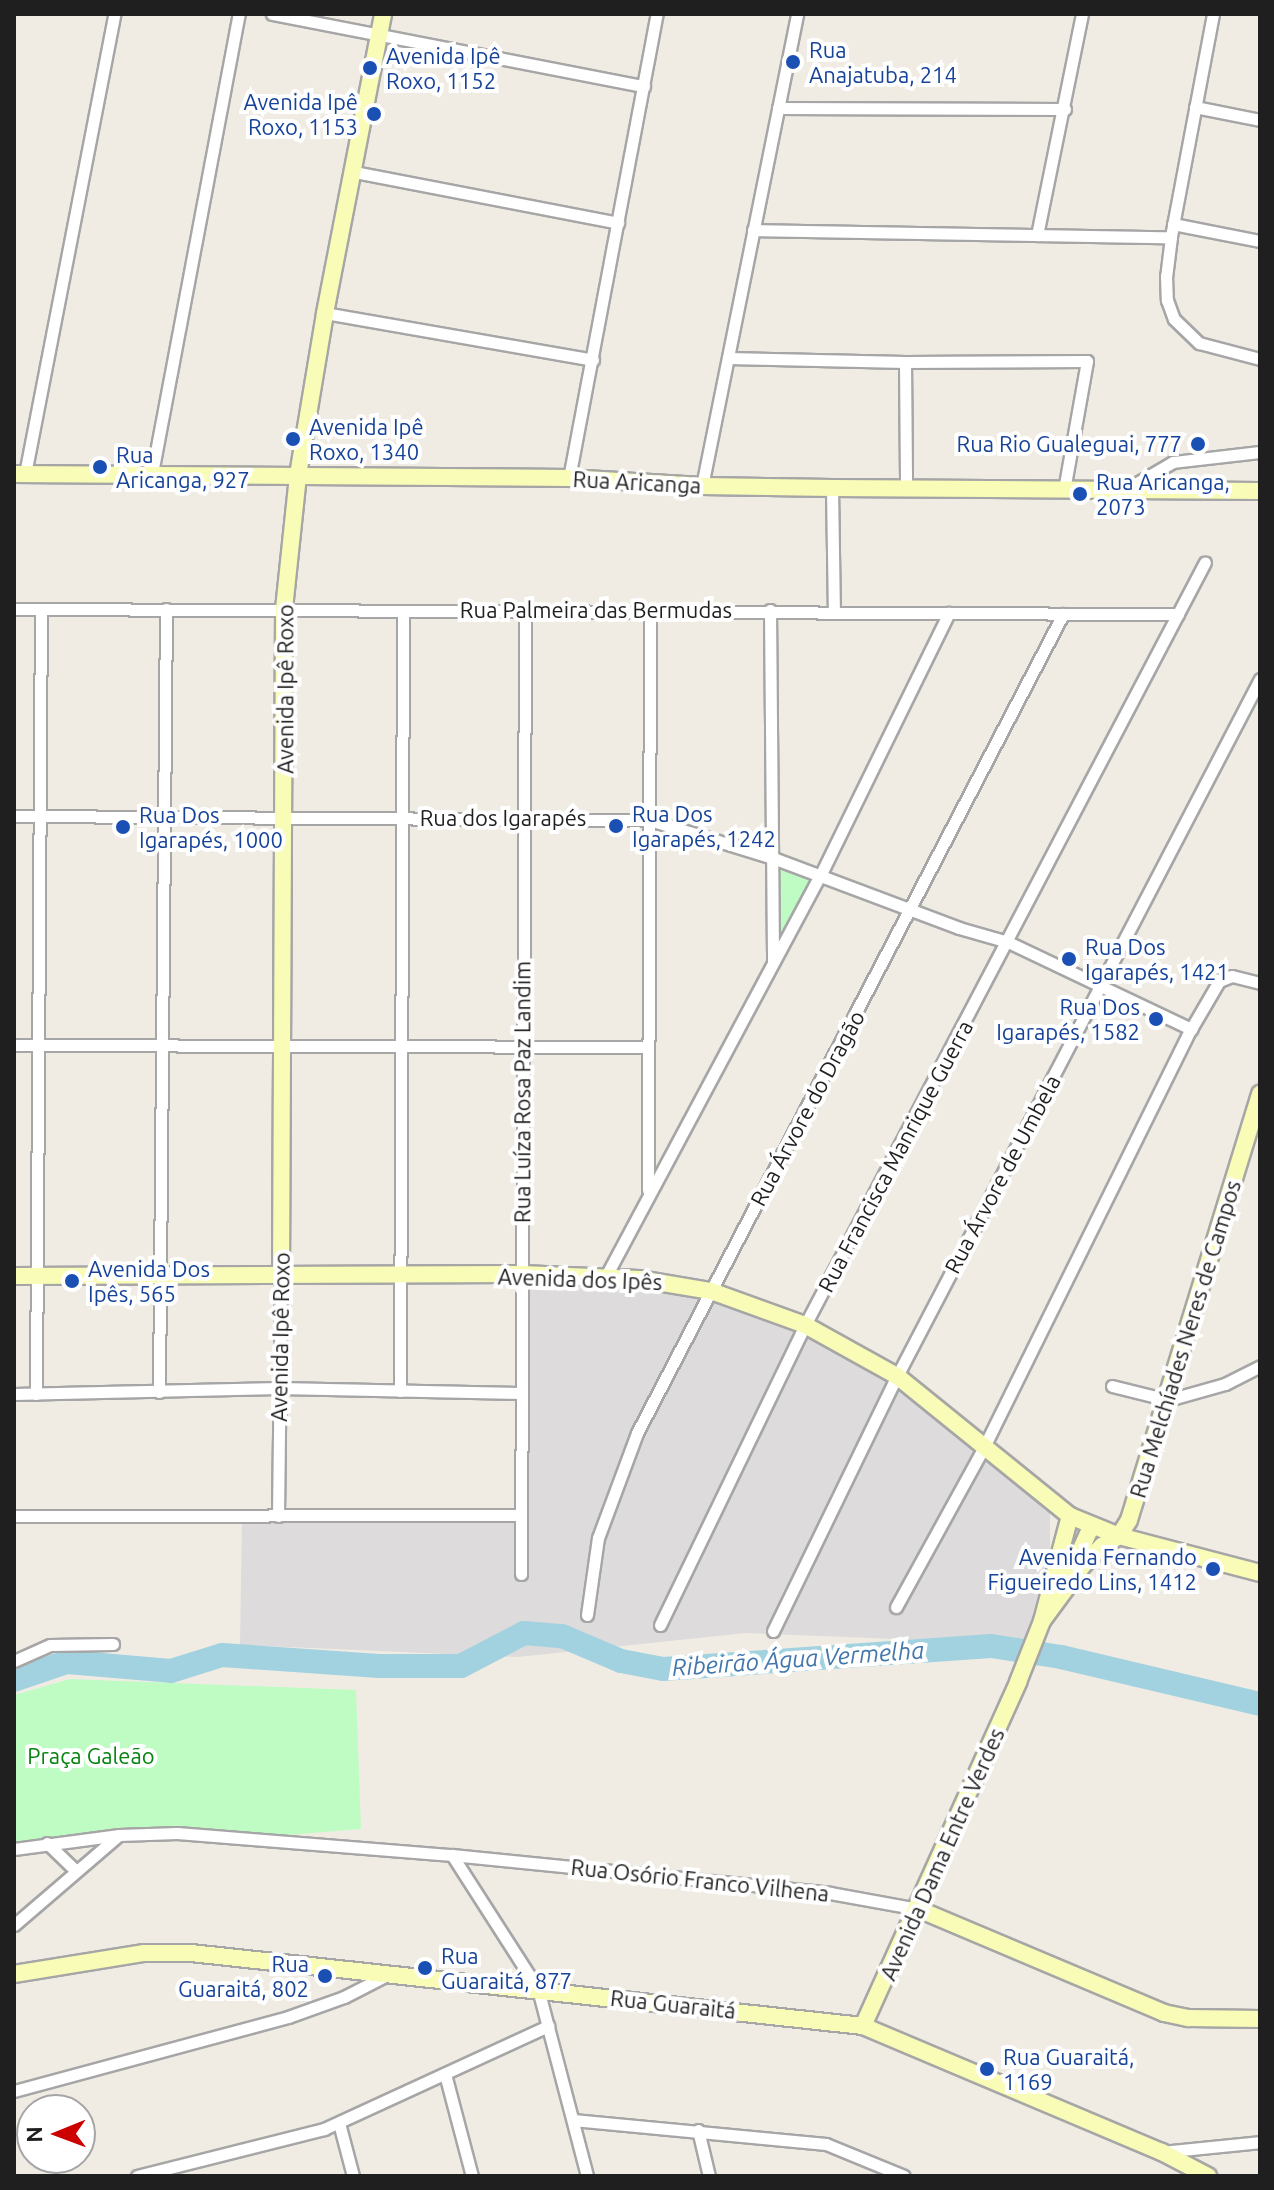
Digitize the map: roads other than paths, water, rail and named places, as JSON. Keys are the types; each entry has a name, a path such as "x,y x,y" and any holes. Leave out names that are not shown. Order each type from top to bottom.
{"street":[{"path":"20,474 114,14"},
{"path":"152,473 239,14"},
{"path":"272,14 644,86"},
{"name":"Avenida Ipê Roxo","path":"278,1516 284,609 298,475 325,313 383,14"},
{"path":"569,478 657,14"},
{"path":"702,486 797,14"},
{"path":"1037,235 1082,14"},
{"path":"1213,14 1172,231 1166,276 1167,300 1174,319 1185,333 1199,343 1260,359"},
{"path":"1195,107 1260,120"},
{"path":"778,108 1065,109"},
{"path":"354,172 618,223"},
{"path":"753,230 1037,235 1172,231 1260,241"},
{"path":"325,313 593,360"},
{"path":"728,358 905,362 1087,361 1064,490"},
{"path":"905,362 906,488"},
{"path":"1124,491 1173,462 1260,452"},
{"name":"Rua Aricanga","path":"20,474 569,478 702,486 1260,491"},
{"path":"832,488 834,611"},
{"name":"Rua Francisca Manrique Guerra","path":"660,1625 805,1325 1205,562"},
{"name":"Rua Palmeira das Bermudas","path":"14,609 1178,614"},
{"path":"36,1394 41,609"},
{"path":"159,1392 166,609"},
{"name":"Rua Luíza Rosa Paz Landim","path":"521,1574 525,610"},
{"path":"648,1195 650,610"},
{"path":"770,610 772,965"},
{"path":"400,1391 405,817 403,611"},
{"path":"606,1276 820,876 949,613"},
{"name":"Rua Árvore do Dragão","path":"587,1615 598,1538 637,1433 1063,614"},
{"name":"Rua Árvore de Umbela","path":"773,1631 897,1376 1260,679"},
{"name":"Rua dos Igarapés","path":"14,816 284,815 650,820 773,858 910,910 1008,942 1191,1029"},
{"path":"896,1607 984,1447 1191,1029 1219,981 1226,976 1260,983"},
{"path":"14,1045 648,1047"},
{"name":"Rua Melchíades Neres de Campos","path":"1119,1536 1129,1520 1168,1400 1260,1094"},
{"name":"Avenida dos Ipês","path":"14,1276 522,1274 606,1276 667,1282 711,1291 805,1325 897,1376 1070,1516 1091,1527 1260,1573"},
{"path":"1112,1386 1168,1400 1225,1384 1260,1366"},
{"path":"14,1394 279,1388 522,1393"},
{"path":"14,1516 521,1515"},
{"path":"1041,1624 1070,1516"},
{"path":"1058,1600 1091,1527"},
{"path":"1041,1624 1084,1564 1119,1536"},
{"name":"Avenida Dama Entre Verdes","path":"863,2026 918,1909 1041,1624"},
{"path":"14,1661 50,1645 113,1644"},
{"name":"Rua Osório Franco Vilhena","path":"14,1849 119,1835 177,1833 452,1855 852,1895 918,1909 1164,2013 1188,2018 1260,2019"},
{"path":"14,1925 119,1835"},
{"path":"47,1843 76,1871"},
{"path":"452,1855 538,1989 587,2176"},
{"name":"Rua Guaraitá","path":"14,1974 99,1958 160,1953 538,1989 863,2026 1162,2152 1208,2176"},
{"path":"14,2091 303,2013 359,1991 388,1974"},
{"path":"137,2176 339,2123 548,2026"},
{"path":"445,2074 472,2176"},
{"path":"573,2120 826,2144 904,2176"},
{"path":"339,2123 353,2176"},
{"path":"698,2130 709,2176"},
{"path":"1162,2152 1260,2142"}],"waterway":[{"name":"Ribeirão Água Vermelha","path":"14,1680 67,1662 171,1671 222,1655 379,1666 461,1666 524,1633 562,1636 621,1661 663,1669 991,1646 1061,1657 1260,1704"}],"place":[{"name":"Rua Anajatuba, 214","path":"793,62"},
{"name":"Avenida Ipê Roxo, 1152","path":"370,68"},
{"name":"Avenida Ipê Roxo, 1153","path":"374,114"},
{"name":"Avenida Ipê Roxo, 1340","path":"293,439"},
{"name":"Rua Rio Gualeguai, 777","path":"1198,444"},
{"name":"Rua Aricanga, 927","path":"100,467"},
{"name":"Rua Aricanga, 2073","path":"1080,494"},
{"name":"Rua Dos Igarapés, 1242","path":"616,826"},
{"name":"Rua Dos Igarapés, 1000","path":"123,827"},
{"name":"Rua Dos Igarapés, 1421","path":"1069,959"},
{"name":"Rua Dos Igarapés, 1582","path":"1156,1019"},
{"name":"Avenida Dos Ipês, 565","path":"72,1281"},
{"name":"Avenida Fernando Figueiredo Lins, 1412","path":"1213,1569"},
{"name":"Rua Guaraitá, 877","path":"425,1968"},
{"name":"Rua Guaraitá, 802","path":"325,1976"},
{"name":"Rua Guaraitá, 1169","path":"987,2069"}],"park label":[{"name":"Praça Galeão","path":"91,1756"}]}
